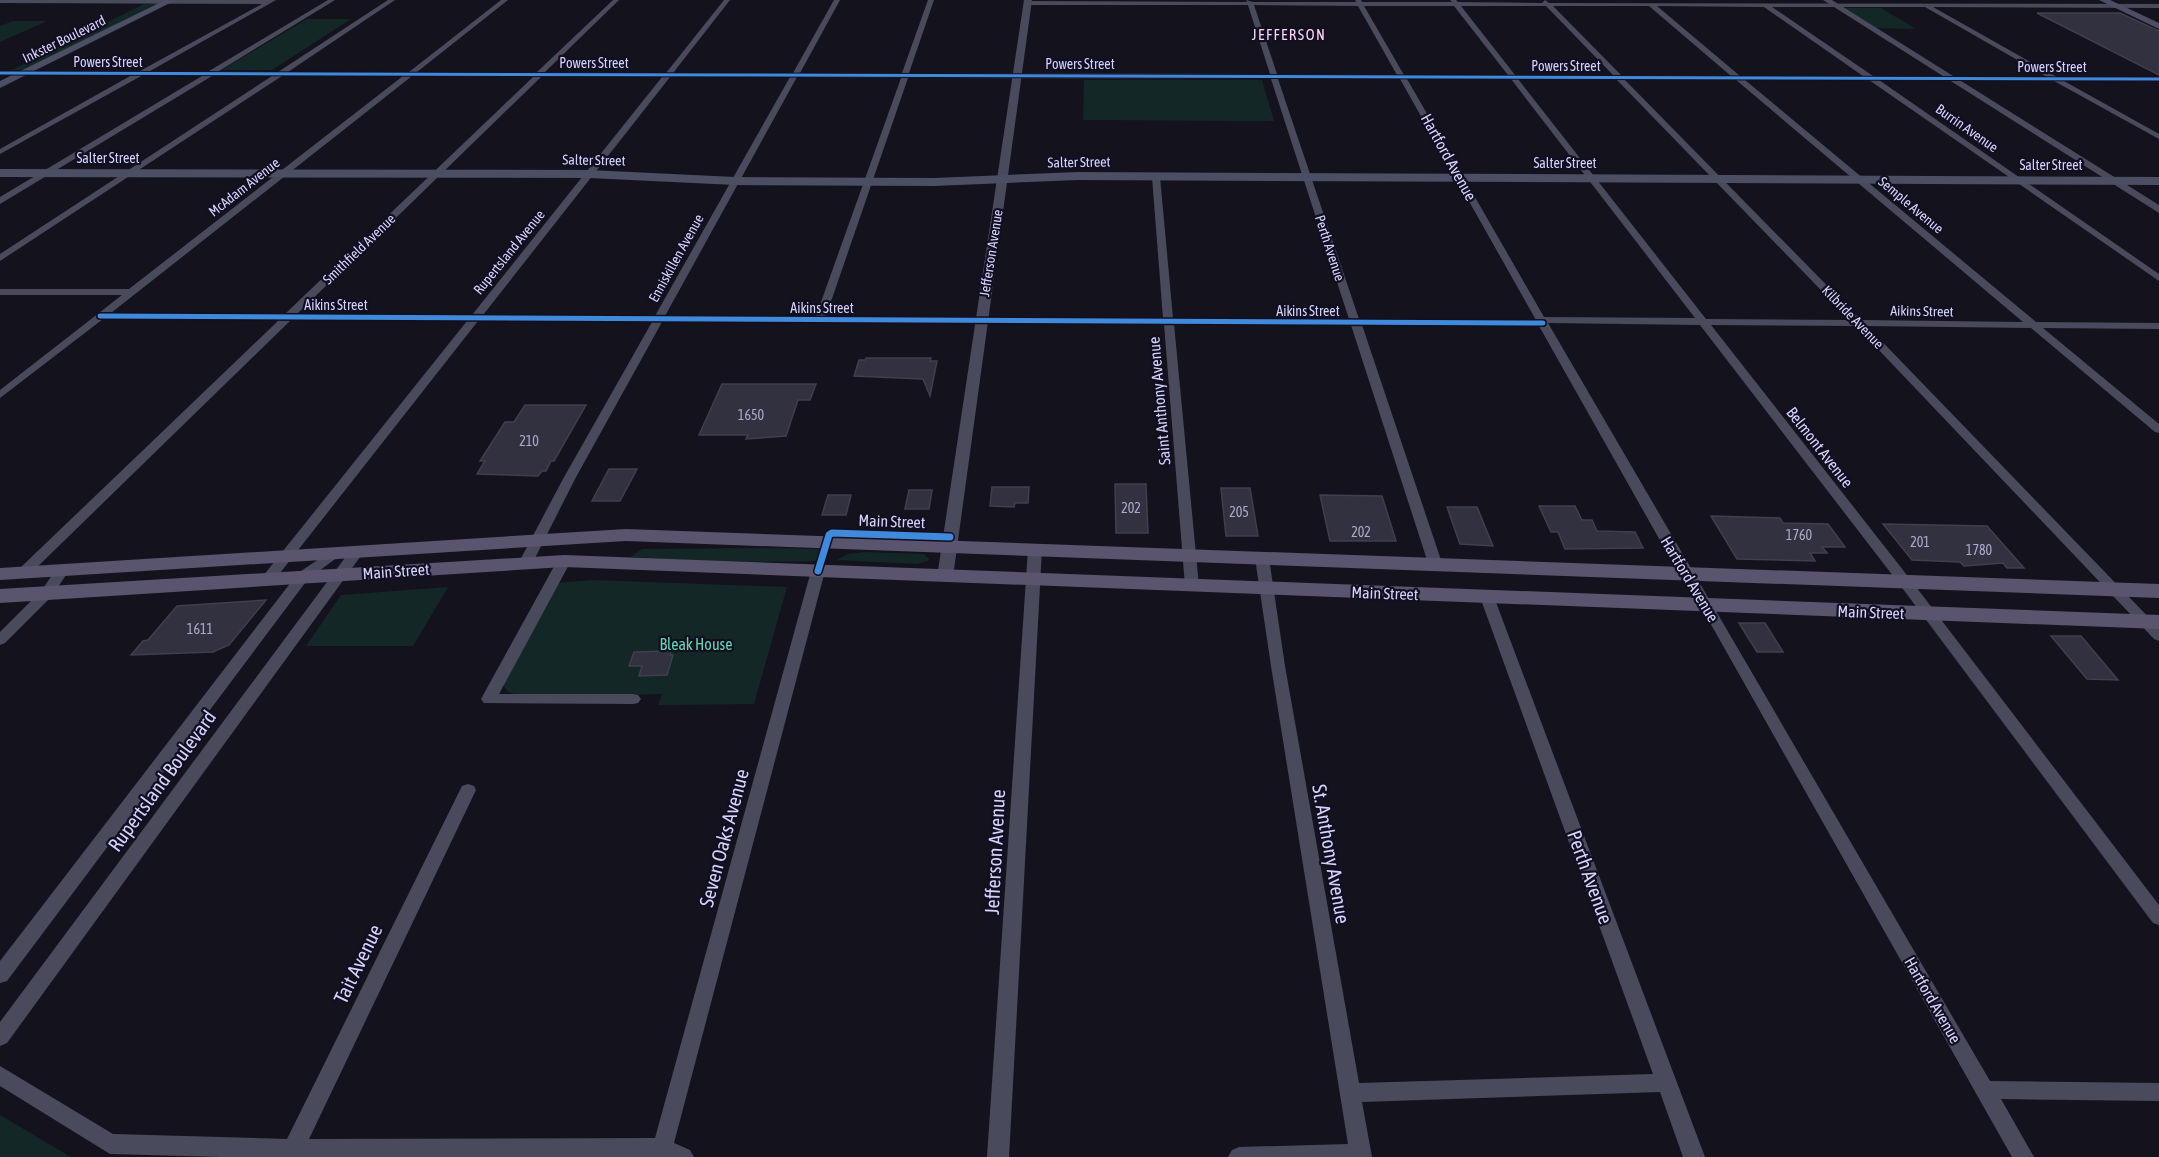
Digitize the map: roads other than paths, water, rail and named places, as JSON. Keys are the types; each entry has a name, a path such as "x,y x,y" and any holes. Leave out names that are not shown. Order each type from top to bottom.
{"main road":[{"name":"Inkster Boulevard","path":"67,40 148,0"},
{"path":"2103,0 2159,26"},
{"name":"Inkster Boulevard","path":"0,85 171,1"},
{"name":"Inkster Boulevard","path":"0,73 16,65"},
{"name":"Salter Street","path":"0,172 589,174 735,181 1156,177 2159,181"},
{"name":"Main Street","path":"0,573 627,535 2159,591"},
{"path":"623,564 621,559 629,550 668,536"},
{"name":"Main Street","path":"0,596 564,561 1928,614 2154,627"},
{"path":"1406,594 1424,588 1431,582 1437,572 1435,563"},
{"path":"1487,597 1485,588 1494,575 1517,567"}],"street":[{"path":"0,201 332,0"},
{"path":"0,258 392,0"},
{"name":"McAdam Avenue","path":"0,395 505,0"},
{"name":"Smithfield Avenue","path":"24,572 616,0"},
{"name":"Rupertsland Avenue","path":"268,579 727,0"},
{"name":"Enniskillen Avenue","path":"526,562 837,0"},
{"path":"820,320 931,0"},
{"path":"1885,0 1893,5"},
{"path":"1992,0 2002,5"},
{"path":"2,1 271,1"},
{"path":"0,152 271,1"},
{"path":"1028,2 1831,2 1893,5 2159,6"},
{"name":"Jefferson Avenue","path":"945,577 1028,2"},
{"name":"Perth Avenue","path":"1250,2 1435,563"},
{"name":"Hartford Avenue","path":"1360,2 1686,574 1707,605 2023,1157"},
{"name":"Belmont Avenue","path":"1454,2 1905,582 2159,918"},
{"name":"Kilbride Avenue","path":"1546,2 2154,627"},
{"name":"Semple Avenue","path":"1648,2 2159,430"},
{"name":"Burrin Avenue","path":"1762,2 2159,278"},
{"path":"1831,2 2159,210"},
{"path":"1926,5 2159,137"},
{"name":"Powers Street","path":"24,73 2159,79"},
{"name":"Saint Anthony Avenue","path":"1156,177 1192,586"},
{"path":"0,292 131,292"},
{"name":"Aikins Street","path":"100,316 1355,323 1700,321 2159,326"},
{"name":"Jefferson Avenue","path":"998,1157 1035,549"},
{"name":"Rupertsland Boulevard","path":"0,1037 340,574 348,551"},
{"name":"Rupertsland Boulevard","path":"0,975 303,576 348,551"},
{"name":"St. Anthony Avenue","path":"1262,558 1361,1155"},
{"path":"564,561 489,699 633,699"},
{"path":"0,640 47,593 63,570"},
{"name":"Seven Oaks Avenue","path":"661,1153 818,571"},
{"name":"Perth Avenue","path":"1487,597 1694,1157"},
{"name":"Tait Avenue","path":"290,1153 468,790"},
{"path":"0,1075 110,1144 290,1153 661,1153 683,1157"},
{"path":"1350,1093 1666,1083"},
{"path":"1985,1090 2159,1092"},
{"path":"1239,1157 1361,1155"}],"district":[{"name":"JEFFERSON","path":"1289,35"}],"park label":[{"name":"Bleak House","path":"696,644"}]}
